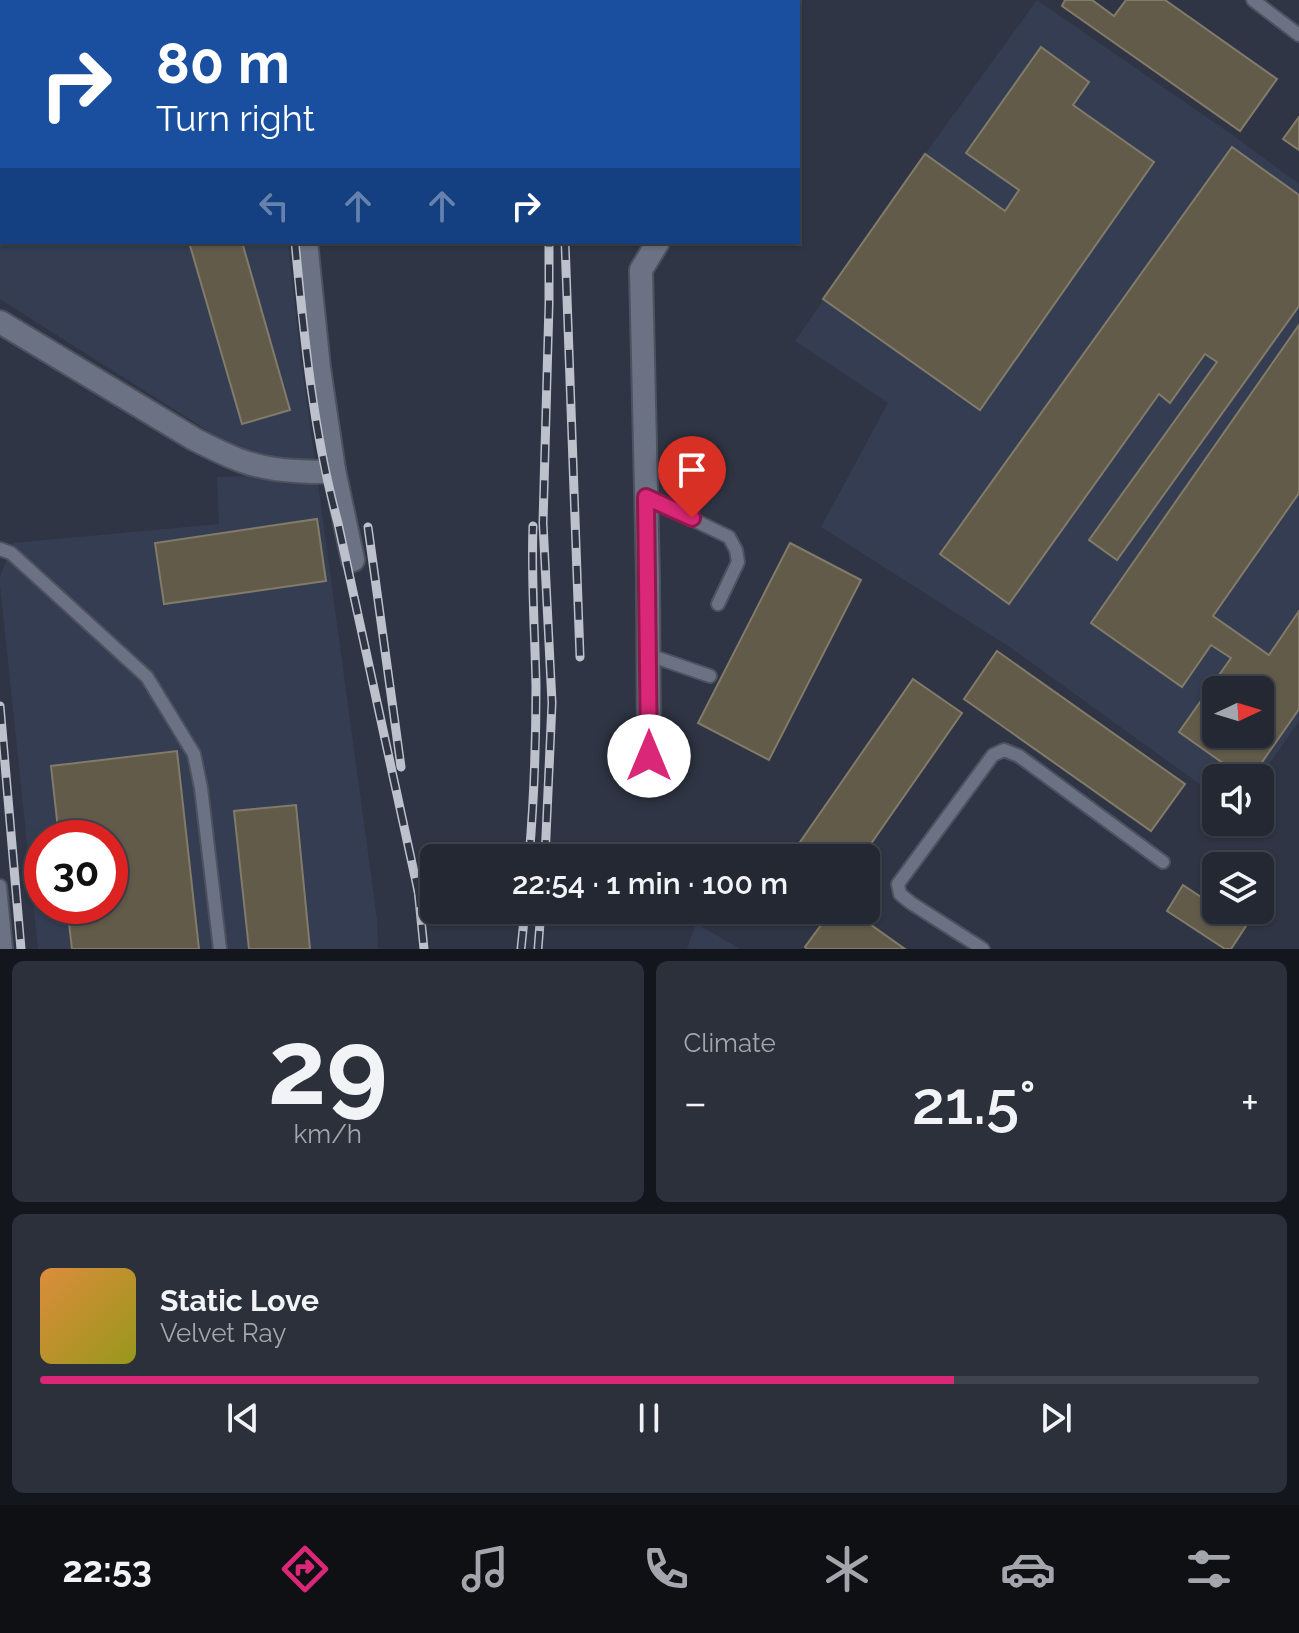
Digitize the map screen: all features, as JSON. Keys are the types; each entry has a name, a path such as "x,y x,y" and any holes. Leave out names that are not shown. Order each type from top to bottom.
{"street":[{"path":"306,244 319,368 334,470 353,560"},
{"path":"640,244 649,756"},
{"path":"641,270 657,244"},
{"path":"0,322 223,454 249,465 274,470 334,470"}],"lane":[{"path":"1253,0 1299,35"},
{"path":"646,497 729,537 738,562 718,604"},
{"path":"0,549 11,553 147,677 194,754 201,788 220,949"},
{"path":"649,655 710,676"},
{"path":"983,949 911,903 900,894 898,884 993,755 1004,750 1019,756 1163,862"},
{"path":"0,886 6,949"}],"shaded area":[{"path":"1037,0 1299,184 1299,721 1269,764 1202,764 1202,786 1011,648 821,527 888,403 795,341"},
{"path":"0,244 288,244 315,461 249,457 0,299"},
{"path":"247,476 318,484 377,919 378,949 38,949 35,924 128,924 128,820 25,820 0,585 13,543 219,524 217,477"},
{"path":"698,924 740,949 687,949"}],"building":[{"path":"1065,0 1092,0 1114,16 1126,0 1165,0 1277,79 1240,131 1062,6"},
{"path":"1041,47 1089,82 1073,105 1154,162 980,410 823,299 925,154 1005,211 1019,190 966,153"},
{"path":"1299,117 1299,150 1283,139"},
{"path":"1232,147 1299,195 1299,306 1117,560 1089,540 1217,362 1205,354 1170,403 1159,394 1009,604 940,554"},
{"path":"190,244 243,244 290,410 242,424"},
{"path":"1299,325 1299,493 1213,616 1269,655 1299,611 1299,709 1274,745 1274,676 1218,676 1231,658 1211,645 1182,687 1091,623"},
{"path":"317,519 326,581 164,604 155,543"},
{"path":"790,543 861,580 769,760 698,723"},
{"path":"997,651 1185,784 1151,831 964,699"},
{"path":"913,679 962,713 871,844 799,844"},
{"path":"1202,699 1202,748 1272,748 1261,764 1224,764 1179,732"},
{"path":"177,751 199,949 72,949 69,924 128,924 128,820 57,820 51,766"},
{"path":"296,805 310,949 249,949 234,811"},
{"path":"1183,885 1202,898 1202,924 1246,926 1231,949 1225,949 1167,911"},
{"path":"822,924 870,924 905,949 807,949 805,947"}],"railway":[{"path":"295,244 306,348 322,454 420,900"},
{"path":"546,844 552,703 543,523 549,244"},
{"path":"565,244 580,657"},
{"path":"530,844 536,707 533,526"},
{"path":"368,527 401,767"},
{"path":"0,706 21,949"},
{"path":"418,889 424,949"},
{"path":"521,949 524,924"},
{"path":"538,949 540,924"}],"route":[{"path":"649,756 646,497 692,518"}]}
